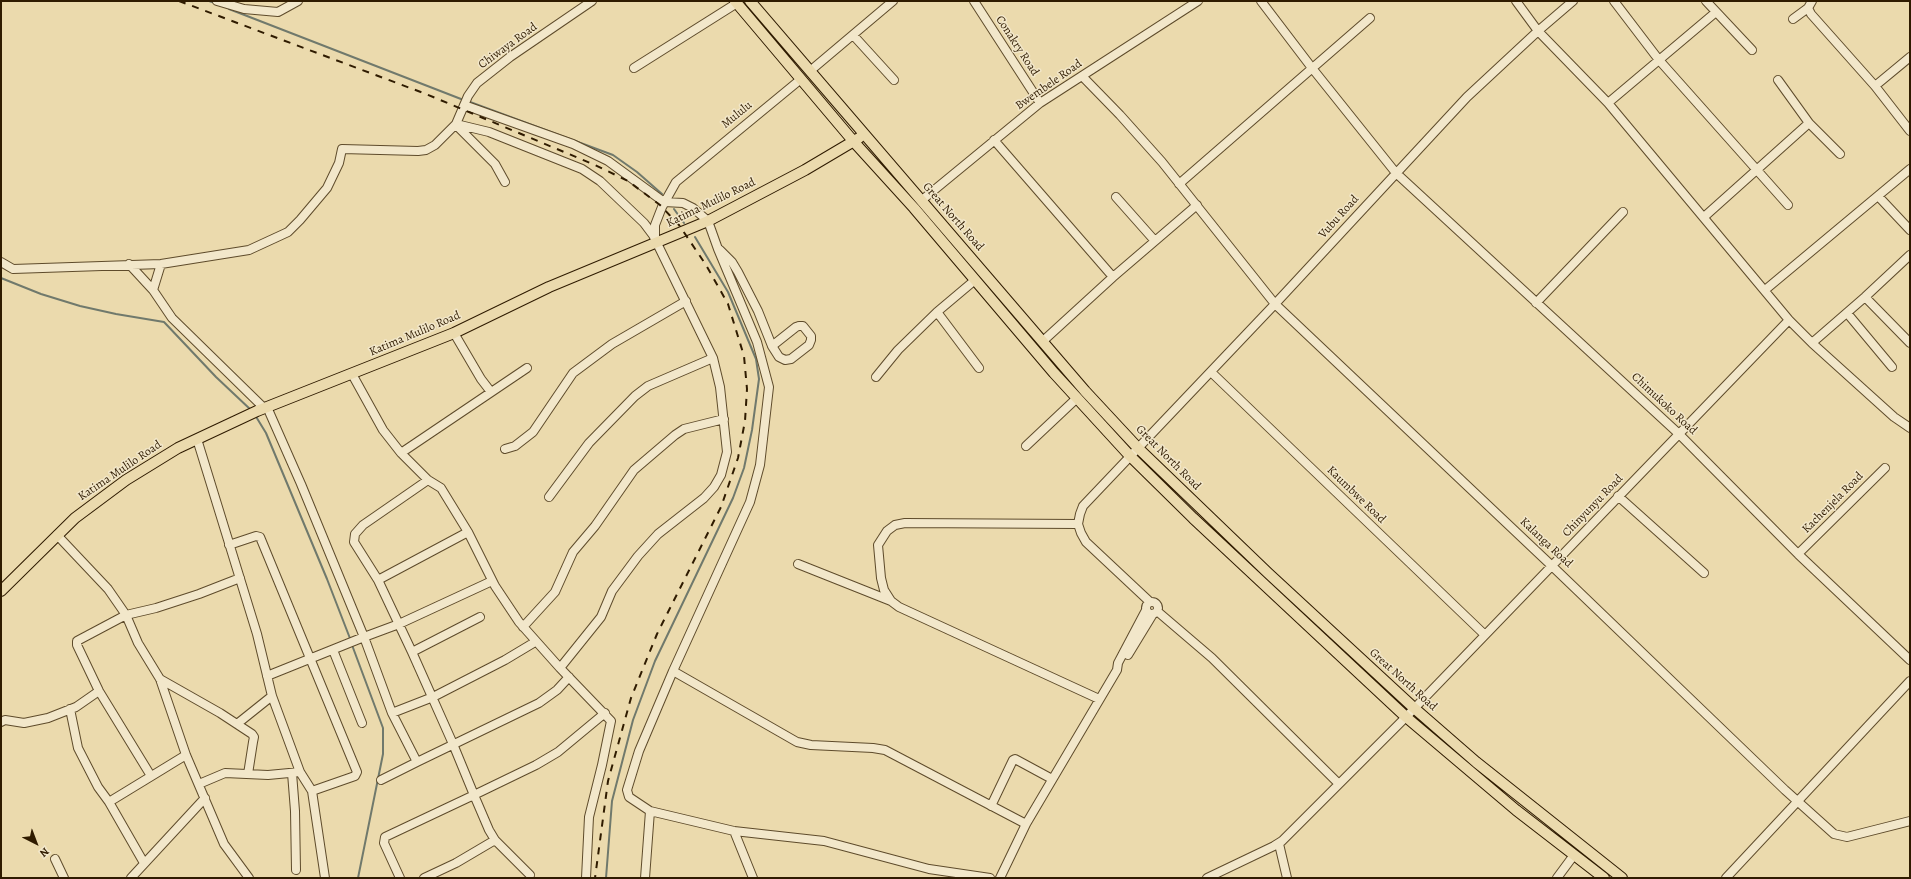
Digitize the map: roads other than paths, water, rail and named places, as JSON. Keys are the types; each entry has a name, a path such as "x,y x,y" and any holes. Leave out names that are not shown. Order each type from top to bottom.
{"main road":[{"name":"Great North Road","path":"750,1 1042,341 1138,448 1263,568 1414,708 1476,762 1622,878"},
{"name":"Great North Road","path":"736,2 854,142 1077,398 1130,456 1193,518 1406,717 1510,805 1604,878"},
{"name":"Katima Mulilo Road","path":"1,591 57,535 86,509 126,480 178,448 259,410 454,333 555,285 656,240 708,221 806,170 864,135"}],"street":[{"path":"217,1 244,9 278,12 298,1"},
{"name":"Chiwaya Road","path":"456,124 468,96 477,84 499,66 592,1"},
{"path":"810,71 893,1"},
{"name":"Conakry Road","path":"974,1 1040,103"},
{"name":"Bwembele Road","path":"922,200 1040,103 1198,1"},
{"name":"Chimukoko Road","path":"1261,1 1312,68 1396,173 1679,434 1798,554 1910,660"},
{"path":"1516,1 1538,31 1608,104 1789,320 1812,343 1894,417 1910,428"},
{"name":"Vubu Road","path":"1078,524 1083,506 1275,304 1396,173 1467,98 1538,31 1573,1"},
{"path":"1614,1 1660,60 1788,205"},
{"path":"1706,1 1752,50"},
{"path":"634,68 736,2"},
{"path":"1793,19 1810,5"},
{"path":"1810,5 1811,14 1875,86 1910,131"},
{"path":"1608,104 1716,12"},
{"path":"1179,184 1370,18"},
{"path":"853,35 894,80"},
{"path":"1875,86 1910,56"},
{"name":"Kalanga Road","path":"1082,76 1140,137 1197,205 1275,304 1552,566 1798,802 1834,834 1847,837 1910,821"},
{"name":"Mululu","path":"656,240 655,225 664,202 676,182 801,79"},
{"path":"1778,80 1809,123 1840,154"},
{"path":"464,106 573,144 608,161 664,202 683,203 693,208 708,221 757,342 769,387 760,465 750,502 673,671 639,751 626,790 629,797 650,811 734,831 824,841 929,869 990,878"},
{"path":"1704,217 1809,123"},
{"path":"456,124 495,164 505,182"},
{"path":"456,124 489,132 582,169 600,181 644,223 656,240 713,358 720,387 727,452 721,475 714,487 704,498 658,534 645,548 612,591 601,617 560,668"},
{"path":"1,262 13,269 82,268 129,264 161,264 249,250 288,232 300,220 327,188 340,163 342,149 426,150 435,145 456,124"},
{"path":"994,140 1113,277"},
{"path":"1765,290 1910,169"},
{"path":"1878,196 1910,230"},
{"path":"1116,197 1155,241"},
{"path":"1042,341 1113,277 1197,205"},
{"path":"1536,303 1623,212"},
{"path":"718,248 729,259 738,272 758,311 772,346 779,357 785,360 791,359 809,344 811,336 803,326 796,327 772,346"},
{"path":"1812,343 1865,297 1910,254"},
{"path":"129,264 153,290 172,318 259,410 301,484 392,713 417,762"},
{"path":"153,290 161,264"},
{"path":"876,377 898,350 937,312 975,280"},
{"path":"1865,297 1910,343"},
{"path":"505,450 515,446 533,432 573,373 612,344 686,301"},
{"path":"937,312 980,368"},
{"path":"1847,313 1892,367"},
{"name":"Chinyunyu Road","path":"1207,878 1279,844 1406,717 1789,320"},
{"path":"454,333 481,379 491,392"},
{"path":"549,498 589,443 635,396 648,386 713,358"},
{"path":"401,453 527,368"},
{"name":"Kaumbwe Road","path":"1210,372 1485,635"},
{"path":"352,374 383,430 401,453 428,480 440,488 468,532 492,581 523,627 535,642 611,720 589,817 586,878"},
{"path":"1026,446 1077,398"},
{"path":"523,627 555,592 573,552 598,521 634,470 674,435 684,429 724,419"},
{"path":"197,439 257,634 272,696 296,773 296,870"},
{"name":"Kachenjela Road","path":"1798,554 1885,468"},
{"path":"428,480 362,525 355,534 354,542 378,580 399,624 433,697 489,830 495,840 530,875"},
{"path":"1618,496 1704,573"},
{"path":"891,601 884,590 881,578 878,544 887,530 895,525 905,523 1078,524 1080,533 1086,542 1152,609 1212,658 1339,784"},
{"path":"378,580 468,532"},
{"path":"57,535 108,589 126,615 138,643 160,679 186,755 224,844 249,878"},
{"path":"229,545 256,536 260,537 357,772 355,776 312,791"},
{"path":"798,564 891,601 899,607 1099,699"},
{"path":"150,776 100,691 77,645 77,641 126,615 163,606 240,578"},
{"path":"267,676 333,650 348,642 399,624 492,581"},
{"path":"1000,878 1026,824 1116,670 1118,663 1152,609"},
{"path":"412,652 480,617"},
{"path":"392,713 433,697 535,642"},
{"path":"333,650 362,723"},
{"path":"673,671 797,742 811,745 874,748 885,750 1026,824"},
{"path":"381,780 539,703 557,690 569,677"},
{"path":"160,679 237,724 254,737 248,774"},
{"path":"1726,878 1910,681"},
{"path":"1,722 5,720 24,723 48,718 70,709 100,691"},
{"path":"237,724 272,696"},
{"path":"70,709 78,748 98,787 109,802 144,863"},
{"path":"400,878 384,843 385,837 536,765 558,752 605,713"},
{"path":"109,802 186,755"},
{"path":"991,806 1015,758 1052,779"},
{"path":"199,784 225,773 268,775 296,773"},
{"path":"296,773 312,791 326,878"},
{"path":"131,878 205,798"},
{"path":"645,878 650,811"},
{"path":"734,831 753,878"},
{"path":"424,878 456,863 495,840"},
{"path":"1279,844 1287,878"},
{"path":"1557,878 1574,855"},
{"path":"55,859 64,878"}],"waterway":[{"path":"209,1 215,3"},
{"path":"229,9 461,99"},
{"path":"470,102 613,155 637,172 662,194"},
{"path":"674,209 684,223"},
{"path":"606,878 612,801 633,720 655,661 733,498 744,468 752,430 759,379 756,359 728,292 695,237"},
{"path":"1,278 41,294 80,306 164,322 216,377 251,410"},
{"path":"255,415 266,433 327,579 351,641"},
{"path":"352,645 383,728 383,754 358,878"}],"railway":[{"path":"179,1 426,94 595,165 628,181 660,205 679,225 706,265 728,304 744,356 747,389 745,421 738,458 721,507 657,634 631,698 608,781 595,878"}]}
